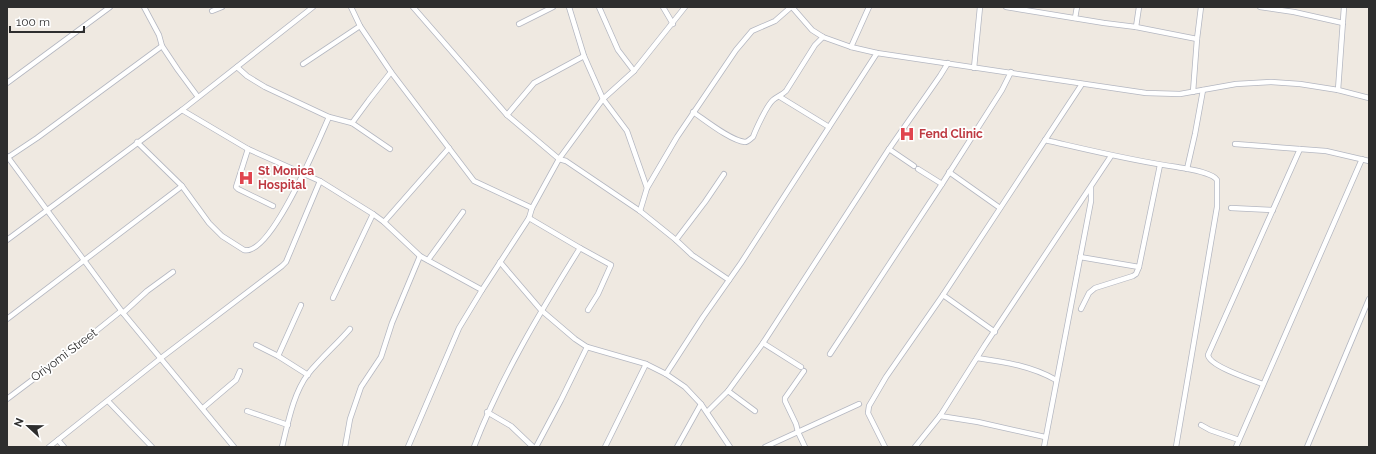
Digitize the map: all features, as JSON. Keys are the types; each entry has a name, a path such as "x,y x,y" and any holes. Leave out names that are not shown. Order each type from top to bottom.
{"street":[{"path":"7,83 110,7"},
{"path":"144,7 159,35 162,46 198,97"},
{"path":"212,11 222,7"},
{"path":"7,240 182,110 313,7"},
{"path":"350,7 360,26 392,72 474,181 532,208"},
{"path":"413,7 507,115 559,159 566,161 640,211 697,258 730,280"},
{"path":"519,24 552,7"},
{"path":"569,7 584,56 603,99 627,131 647,188"},
{"path":"599,7 618,50 634,71"},
{"path":"662,7 673,24"},
{"path":"408,447 459,328 528,218 559,159 603,99 634,71 686,7"},
{"path":"640,211 647,188 676,137 749,34 752,31 775,21 792,7 812,30 823,37 851,47 877,53 1146,93 1180,94 1236,84 1271,82 1300,84 1338,90 1369,98"},
{"path":"851,47 869,7"},
{"path":"974,68 980,7"},
{"path":"1006,7 1136,27 1197,39"},
{"path":"1075,18 1077,7"},
{"path":"1136,27 1139,7"},
{"path":"1193,92 1201,7"},
{"path":"1260,7 1294,12 1343,23"},
{"path":"1338,90 1344,7"},
{"path":"303,64 360,26"},
{"path":"693,112 728,136 744,142 749,141 753,137 769,104 786,91 815,45 823,37"},
{"path":"162,46 37,138 7,157 122,312 234,447"},
{"path":"666,374 703,317 730,280 877,53"},
{"path":"507,115 534,83 584,56"},
{"path":"707,412 728,391 763,343 889,149 948,63"},
{"path":"237,67 247,76 265,87 329,117 352,123 390,149"},
{"path":"352,123 392,72"},
{"path":"830,354 1002,90 1010,72"},
{"path":"885,447 868,413 868,406 1082,84"},
{"path":"1187,169 1203,90"},
{"path":"780,97 829,127"},
{"path":"182,110 248,149 320,181 384,222 420,256 482,290"},
{"path":"137,142 182,186 209,223 222,236 248,251 252,250 266,237 287,207 304,175 329,117"},
{"path":"1045,140 1111,156 1187,169 1212,175 1217,180 1217,207 1176,447"},
{"path":"1235,144 1326,151 1369,161"},
{"path":"384,222 450,148"},
{"path":"248,149 236,187 238,190 273,206"},
{"path":"889,149 942,184"},
{"path":"1263,384 1218,366 1211,362 1208,355 1300,149"},
{"path":"915,447 940,416 1111,156"},
{"path":"1236,447 1362,160"},
{"path":"1081,309 1089,293 1096,288 1136,274 1139,267 1160,165"},
{"path":"949,172 1000,208"},
{"path":"676,240 724,174"},
{"path":"49,447 161,358 282,266 286,262 320,181"},
{"path":"7,320 182,186"},
{"path":"1044,447 1091,201 1091,187"},
{"path":"1231,208 1273,210"},
{"path":"428,260 464,212"},
{"path":"333,298 373,214"},
{"path":"528,218 611,265 598,294 588,310"},
{"path":"474,447 487,412 541,310 580,248"},
{"path":"345,447 350,419 361,387 381,357 392,323 420,256"},
{"path":"1080,257 1139,267"},
{"path":"500,262 541,310 575,339 587,347 646,364 666,374 685,387 701,404 730,447"},
{"name":"Oriyomi Street","path":"7,399 173,272"},
{"path":"943,295 995,332"},
{"path":"1307,447 1369,299"},
{"path":"278,356 301,305"},
{"path":"282,447 298,393 308,375 350,329"},
{"path":"763,343 802,369 785,398 785,401 805,447"},
{"path":"256,345 278,356 308,375"},
{"path":"536,447 587,347"},
{"path":"977,358 1006,362 1026,367 1043,372 1056,380"},
{"path":"605,447 646,364"},
{"path":"203,408 236,380 240,371"},
{"path":"728,391 756,410"},
{"path":"108,401 152,447"},
{"path":"677,447 701,404"},
{"path":"765,447 859,404"},
{"path":"247,411 288,425"},
{"path":"487,412 511,426 533,447"},
{"path":"940,416 978,422 1045,437"},
{"path":"1201,425 1210,430 1239,440"},
{"path":"58,440 64,447"}],"place":[{"name":"Fend Clinic","path":"907,134"},
{"name":"St Monica Hospital","path":"246,178"}]}
